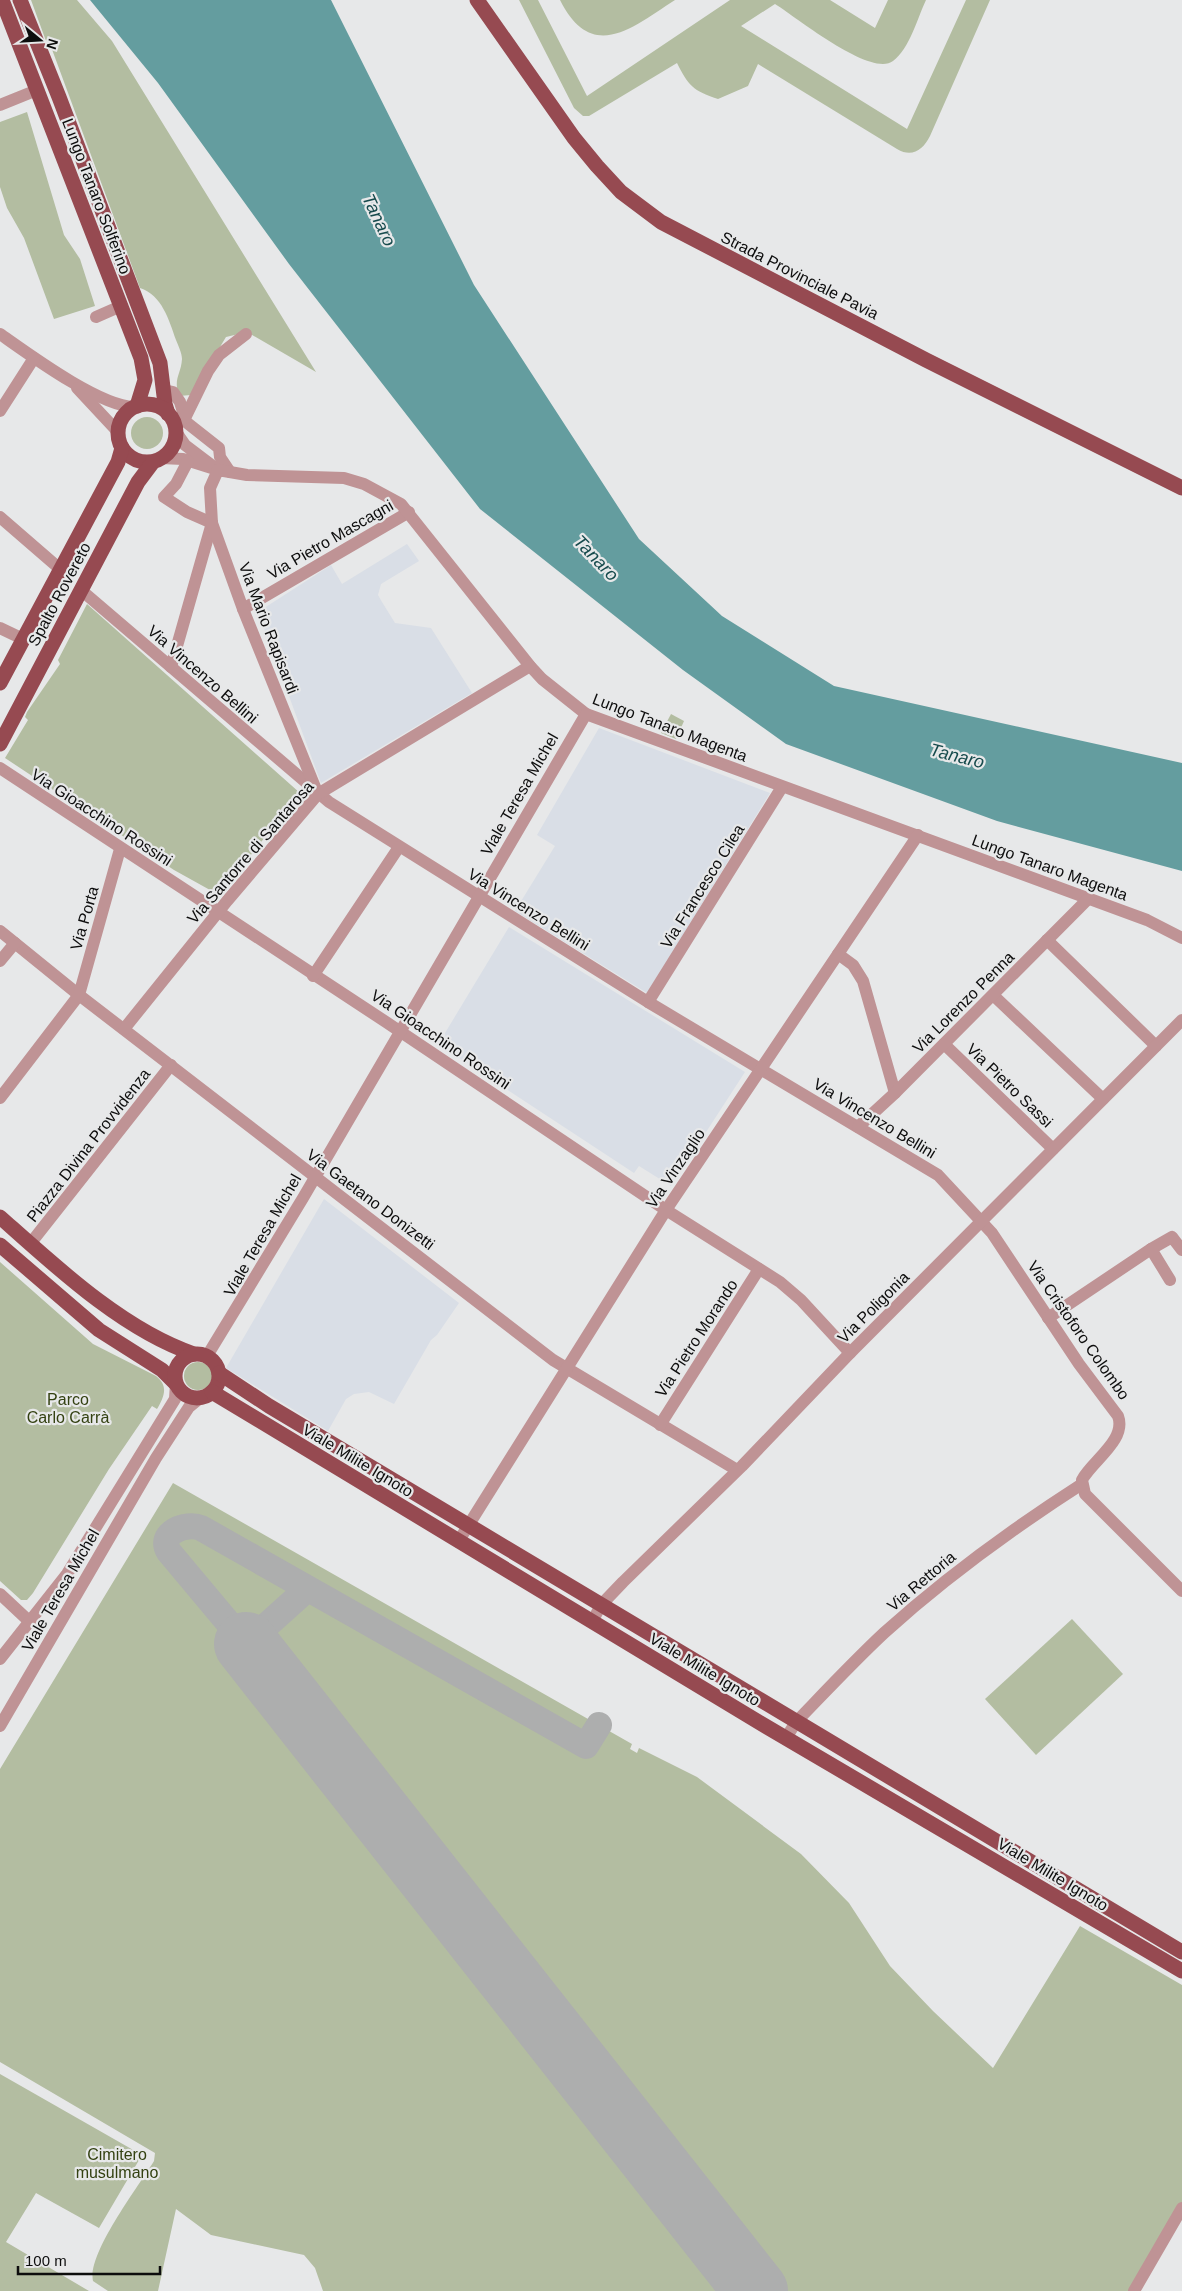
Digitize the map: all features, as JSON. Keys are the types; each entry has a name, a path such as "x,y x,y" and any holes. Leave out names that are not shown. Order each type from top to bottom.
{"main road":[{"name":"Lungo Tanaro Solferino","path":"2,0 121,306 145,375 136,407"},
{"name":"Strada Provinciale Pavia","path":"477,0 574,138 596,166 621,192 661,222 926,360 1182,488"},
{"name":"Lungo Tanaro Solferino","path":"22,4 162,369 168,414"},
{"path":"154,405 168,414 176,432 173,446 157,460 134,460 122,448 118,432 122,418 136,407 154,405"},
{"name":"Spalto Rovereto","path":"0,683 118,462 122,448"},
{"name":"Spalto Rovereto","path":"0,744 140,477 157,460"},
{"path":"0,1217 66,1276 112,1309 169,1346 201,1355 215,1363 219,1374 217,1385 206,1395 185,1395 162,1370 99,1330 0,1245"},
{"path":"176,1384 175,1374 177,1366 183,1358 201,1355"},
{"name":"Viale Milite Ignoto","path":"219,1374 269,1406 1182,1952"},
{"name":"Viale Milite Ignoto","path":"206,1395 1182,1971"}],"street":[{"path":"0,105 37,90"},
{"path":"96,316 121,306"},
{"path":"0,334 70,381 124,406 136,407"},
{"path":"184,418 197,390 213,363 219,355 246,334"},
{"path":"0,411 34,358"},
{"path":"70,381 118,432"},
{"path":"164,390 173,392 180,402 184,418 194,431 219,448 224,471"},
{"path":"176,432 186,445 224,471"},
{"name":"Lungo Tanaro Magenta","path":"157,460 175,458 247,475 344,478 364,484 401,504 409,512 530,666 542,679 586,714 1148,920 1182,938"},
{"path":"171,667 212,523 187,512 164,497 176,484 188,461"},
{"name":"Via Mario Rapisardi","path":"224,471 210,488 212,523 243,609 318,794"},
{"name":"Via Pietro Mascagni","path":"243,609 409,512"},
{"path":"0,517 60,568"},
{"name":"Via Vincenzo Bellini","path":"81,590 318,794 648,1002 934,1172 982,1222"},
{"path":"0,628 23,639"},
{"name":"Via Santorre di Santarosa","path":"124,1029 218,912 318,794 530,666"},
{"name":"Viale Teresa Michel","path":"201,1355 315,1176 586,714"},
{"name":"Via Gioacchino Rossini","path":"0,768 313,976 400,1031 666,1210 780,1282 801,1300 850,1353"},
{"name":"Via Francesco Cilea","path":"648,1002 782,787"},
{"name":"Via Vinzaglio","path":"458,1542 666,1210 918,835"},
{"path":"313,976 399,846"},
{"name":"Via Porta","path":"79,995 120,849"},
{"name":"Via Lorenzo Penna","path":"858,1126 896,1093 1088,898"},
{"name":"Via Gaetano Donizetti","path":"0,930 79,995 566,1369 737,1470"},
{"path":"1047,940 1156,1046"},
{"path":"0,961 15,942"},
{"path":"838,954 853,965 863,981 896,1093"},
{"path":"0,1098 79,995"},
{"path":"993,995 1103,1099"},
{"name":"Via Poligonia","path":"592,1622 601,1605 737,1470 850,1353 1053,1149 1181,1023"},
{"name":"Via Pietro Sassi","path":"944,1044 1053,1149"},
{"name":"Piazza Divina Provvidenza","path":"30,1244 172,1065"},
{"name":"Via Cristoforo Colombo","path":"982,1222 1002,1247 1048,1318 1120,1420 1118,1434 1083,1477 1082,1484"},
{"path":"1048,1318 1172,1237 1182,1250"},
{"path":"1151,1249 1170,1280"},
{"name":"Via Pietro Morando","path":"660,1424 759,1269"},
{"name":"Viale Teresa Michel","path":"0,1659 67,1574 175,1399 176,1384"},
{"name":"Viale Teresa Michel","path":"0,1726 4,1709 156,1458 189,1407 206,1395"},
{"path":"1082,1484 1085,1494 1095,1506 1180,1585"},
{"name":"Via Rettoria","path":"786,1738 796,1722 883,1634 921,1600 1016,1526 1082,1484"},
{"path":"0,1594 30,1622"},
{"path":"1134,2291 1182,2208"}],"shaded area":[{"path":"407,544 419,561 381,584 378,595 395,623 431,628 472,693 321,783 258,612 331,565 342,584"},
{"path":"599,728 770,793 647,993 515,911 555,846 537,835"},
{"path":"509,927 745,1072 671,1186 639,1166 634,1173 450,1052 446,1043 445,1033"},
{"path":"324,1199 459,1303 437,1335 431,1340 394,1404 369,1392 354,1394 346,1399 328,1431 226,1368"}],"green space":[{"path":"31,0 77,0 112,41 316,372 247,332 226,337 191,395 179,396 177,381 182,359 180,349 164,309 154,296 140,288 50,44 46,41"},
{"path":"519,0 538,0 587,96 730,0 830,0 875,28 888,0 926,0 904,49 893,61 882,64 868,61 834,44 775,4 741,26 907,129 966,0 990,0 930,136 920,149 908,153 902,152 758,64 748,86 718,99 692,86 677,63 589,116 583,116 574,108"},
{"path":"560,0 675,0 629,29 614,34 599,35 586,31 572,19"},
{"path":"27,112 64,235 80,259 95,306 54,319 24,238 7,208 0,187 0,122"},
{"path":"147,417 159,421 163,433 159,445 147,449 135,445 131,433 135,421"},
{"path":"87,604 300,793 219,895 174,870 5,758 28,720 25,717 27,712 60,664 58,660"},
{"path":"671,714 684,721 676,739 661,733"},
{"name":"Parco Carlo Carrà","path":"0,1262 93,1344 156,1376 164,1388 162,1400 157,1409 152,1406 109,1469 27,1600 21,1600 0,1581"},
{"path":"198,1362 208,1366 212,1376 208,1386 198,1390 188,1386 184,1376 188,1366"},
{"path":"173,1483 632,1744 630,1749 637,1753 639,1748 697,1777 801,1854 849,1903 890,1966 933,2011 993,2068 1080,1926 1182,1985 1182,2203 1131,2291 323,2291 315,2268 304,2255 211,2235 176,2209 158,2291 108,2291 93,2281 93,2269 105,2238 154,2161 155,2153 0,2062 0,1769"},
{"path":"1072,1619 1123,1674 1036,1755 985,1699"},
{"name":"Cimitero musulmano","path":"0,2074 142,2155 99,2228 36,2193 6,2242 89,2291 0,2291"}],"water":[{"name":"Tanaro","path":"90,0 331,0 474,285 639,539 722,616 834,686 1182,763 1182,871 997,821 786,744 683,670 480,509 289,264 158,83"}],"taxiway":[{"path":"306,1590 246,1644 169,1552 166,1545 167,1539 170,1534 181,1528 201,1528 586,1746 599,1725"}],"runway":[{"path":"246,1644 756,2291"}]}
